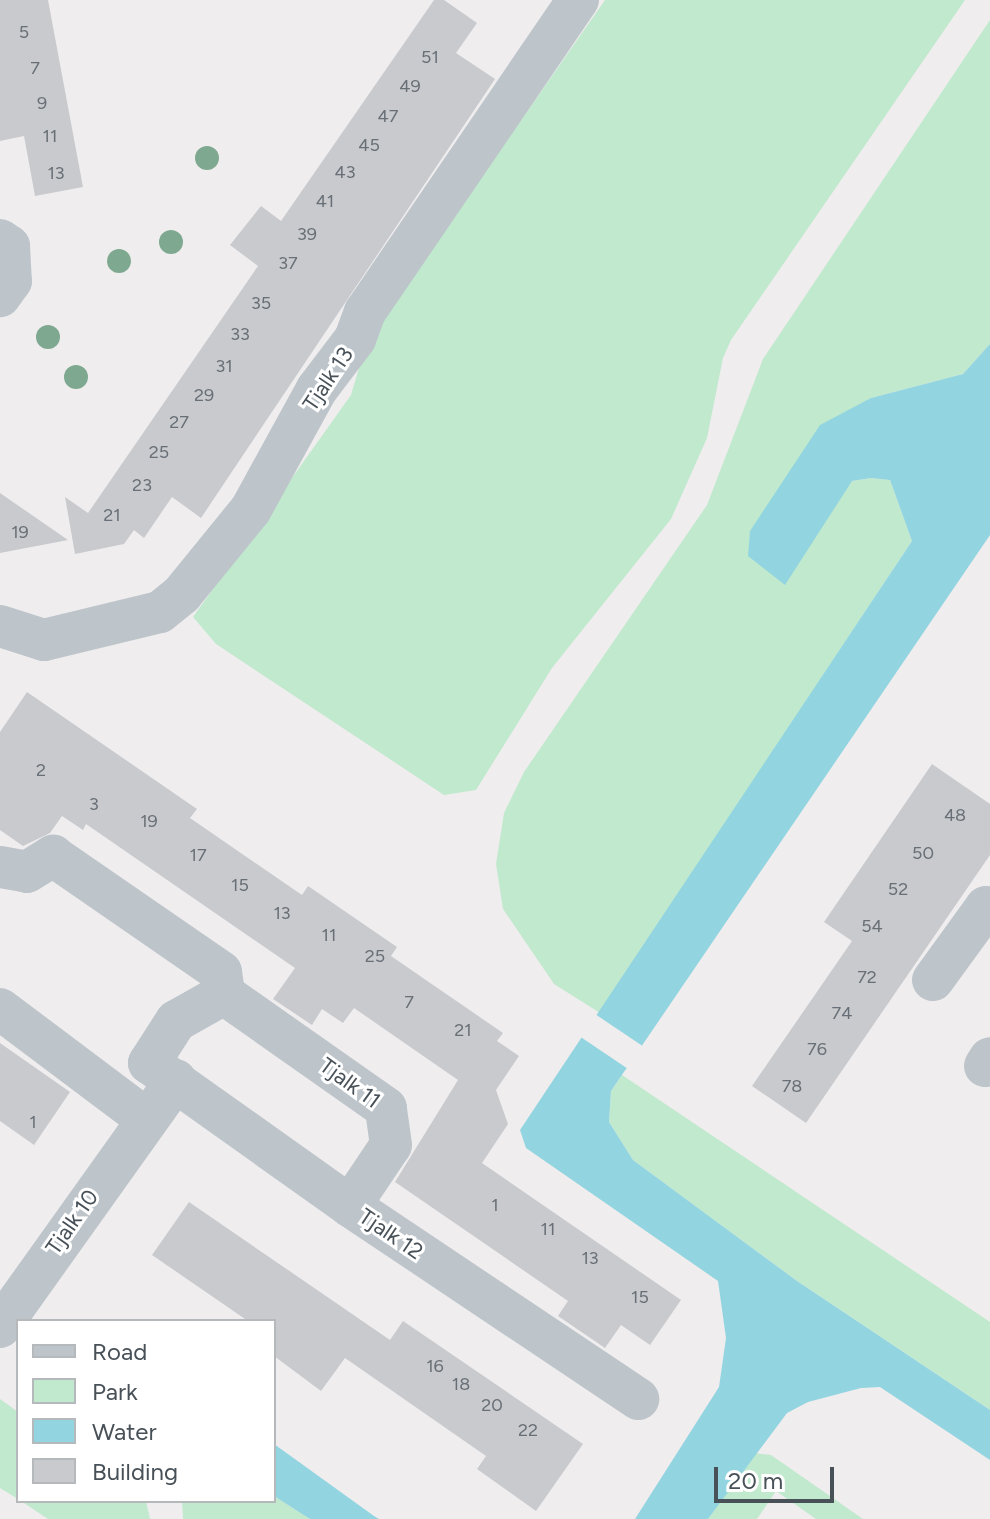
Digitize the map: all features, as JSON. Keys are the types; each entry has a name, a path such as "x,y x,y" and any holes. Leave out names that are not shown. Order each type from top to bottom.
{"street":[{"name":"Tjalk 13","path":"0,626 44,640 160,612 182,594 251,509 317,389 355,339 365,312 578,0"},
{"path":"0,240 9,246 11,281 0,296"},
{"name":"Tjalk 11","path":"0,867 27,872 53,856 221,972 224,994 386,1108 391,1145 350,1206"},
{"path":"933,980 989,900"},
{"path":"162,1071 176,1021 224,994"},
{"path":"0,1009 145,1118"},
{"name":"Tjalk 10","path":"0,1327 145,1118 162,1071"},
{"name":"Tjalk 12","path":"162,1071 350,1206 638,1399"}],"green space":[{"path":"605,0 965,0 731,340 723,358 707,438 671,519 552,668 476,790 444,795 216,644 193,617 351,395 367,341"},
{"path":"990,20 990,344 963,374 871,398 750,531 832,507 852,481 871,478 890,480 912,541 600,1013 554,984 503,909 496,864 504,813 524,772 707,505 763,359"},
{"path":"622,1075 990,1322 990,1410 797,1281 633,1160 609,1122 611,1091"},
{"path":"0,1399 16,1411 16,1498 0,1488"},
{"path":"755,1453 771,1455 863,1519 816,1519 776,1491 757,1519 708,1519"},
{"path":"276,1497 310,1519 183,1519 182,1503 276,1503"},
{"path":"24,1503 146,1503 150,1519 48,1519"}],"water":[{"path":"990,344 990,535 611,1091 609,1122 633,1160 797,1281 990,1410 990,1460 880,1387 861,1388 808,1402 787,1413 708,1519 635,1519 719,1387 726,1338 718,1281 526,1148 520,1130 912,541 890,480 871,478 852,481 785,585 748,556 750,531 820,425 871,398 963,374"},
{"path":"276,1445 379,1519 310,1519 276,1497"}],"pier":[{"path":"595,1014 645,1048 630,1070 580,1036"}],"building":[{"path":"0,0 48,0 83,187 35,196 24,136 0,141"},
{"path":"434,0 444,0 477,23 456,53 495,79 201,518 172,497 144,538 134,530 124,544 75,554 65,497 88,513 258,266 230,245 261,206 281,221"},
{"path":"0,493 68,540 0,553"},
{"path":"27,692 197,809 190,818 302,895 308,886 397,947 391,956 503,1033 497,1041 519,1056 496,1090 508,1124 482,1163 681,1300 650,1345 621,1325 605,1348 558,1316 568,1301 395,1182 458,1080 354,1008 343,1023 322,1009 312,1025 273,999 295,968 86,824 83,830 62,816 50,833 23,846 0,830 0,732"},
{"path":"932,764 990,804 990,855 806,1123 752,1086 852,941 824,922"},
{"path":"0,1043 70,1092 34,1145 0,1121"},
{"path":"189,1202 390,1340 403,1321 583,1444 536,1511 477,1469 486,1456 345,1358 321,1391 276,1357 276,1319 245,1319 152,1255"}]}
